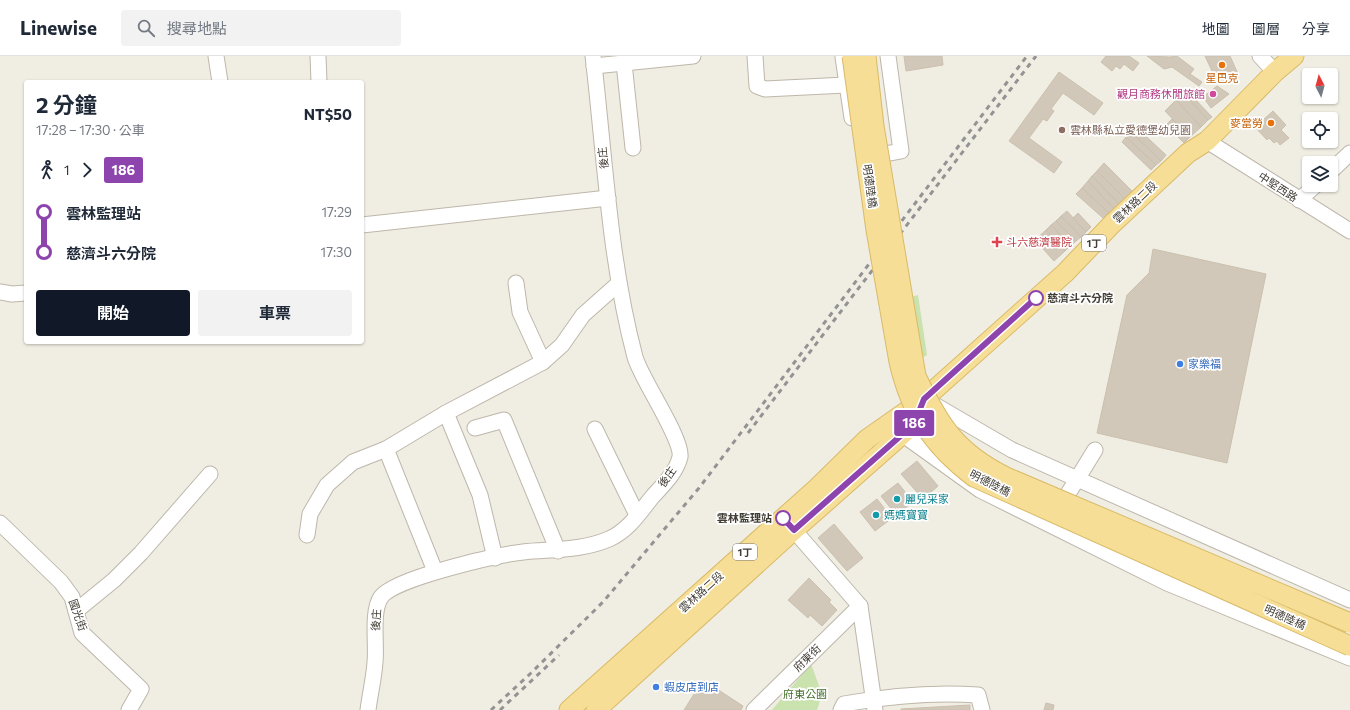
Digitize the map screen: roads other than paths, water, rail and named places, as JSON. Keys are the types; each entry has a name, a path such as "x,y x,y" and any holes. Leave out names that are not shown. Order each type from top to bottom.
{"main road":[{"name":"明德陸橋","path":"852,56 876,230 899,362 904,384 913,406 922,423 939,446 954,462 974,477 1350,646"},
{"name":"明德陸橋","path":"866,56 875,133 916,376 932,410 958,444 982,465 1006,477 1350,623"},
{"name":"雲林路二段","path":"596,710 788,524 817,488 867,439 924,399 1065,273 1113,223 1188,153 1207,141 1275,72 1294,56"},
{"name":"雲林路二段","path":"569,710 788,524 914,424 924,399"}],"street":[{"path":"216,56 220,80"},
{"path":"318,56 319,80"},
{"path":"593,61 624,63 670,57 693,56"},
{"path":"755,56 757,86 765,89 846,85"},
{"path":"843,56 846,85 858,159 901,151 888,56"},
{"path":"1260,56 1275,72"},
{"name":"後庄","path":"368,710 375,662 377,605 383,595 407,582 435,571 521,552 558,551 610,538 629,526 673,474 680,455 676,440 636,361 624,315 608,198 593,61"},
{"path":"624,63 634,148"},
{"name":"中堅西路","path":"1207,141 1350,231"},
{"path":"1338,164 1350,153"},
{"path":"1300,200 1309,192"},
{"path":"364,225 608,198"},
{"path":"516,283 520,312 544,362"},
{"path":"307,535 310,514 328,485 353,462 386,449 446,413 544,362 562,345 583,315 619,283"},
{"path":"0,292 12,294 24,293"},
{"path":"924,399 1012,450 1350,600"},
{"path":"446,413 480,495 495,558"},
{"path":"475,428 504,420 558,551"},
{"path":"595,429 637,515"},
{"path":"902,434 980,490 1167,583 1350,658"},
{"path":"386,449 435,571"},
{"path":"1049,524 1095,450"},
{"path":"76,611 114,580 141,553 210,474"},
{"name":"國光街","path":"0,523 61,582 72,597 82,633 140,689 129,710"},
{"path":"788,524 860,606 874,700"},
{"name":"府東街","path":"754,710 860,606"},
{"path":"842,710 844,704 952,693 978,695 982,710"}],"railway":[{"path":"491,710 603,602 699,488 1027,56"},
{"path":"748,433 1036,56"},
{"path":"500,710 559,655"}],"place":[{"name":"星巴克","path":"1222,65"},
{"name":"觀月商務休閒旅館","path":"1213,94"},
{"name":"麥當勞","path":"1271,123"},
{"name":"雲林縣私立愛德堡幼兒園","path":"1062,130"},
{"name":"斗六慈濟醫院","path":"997,242"},
{"name":"慈濟斗六分院","path":"1036,298"},
{"name":"家樂福","path":"1180,364"},
{"name":"麗兒采家","path":"897,499"},
{"name":"媽媽寶寶","path":"876,515"},
{"name":"雲林監理站","path":"783,518"},
{"name":"蝦皮店到店","path":"656,687"}],"park label":[{"name":"府東公園","path":"805,694"}]}
